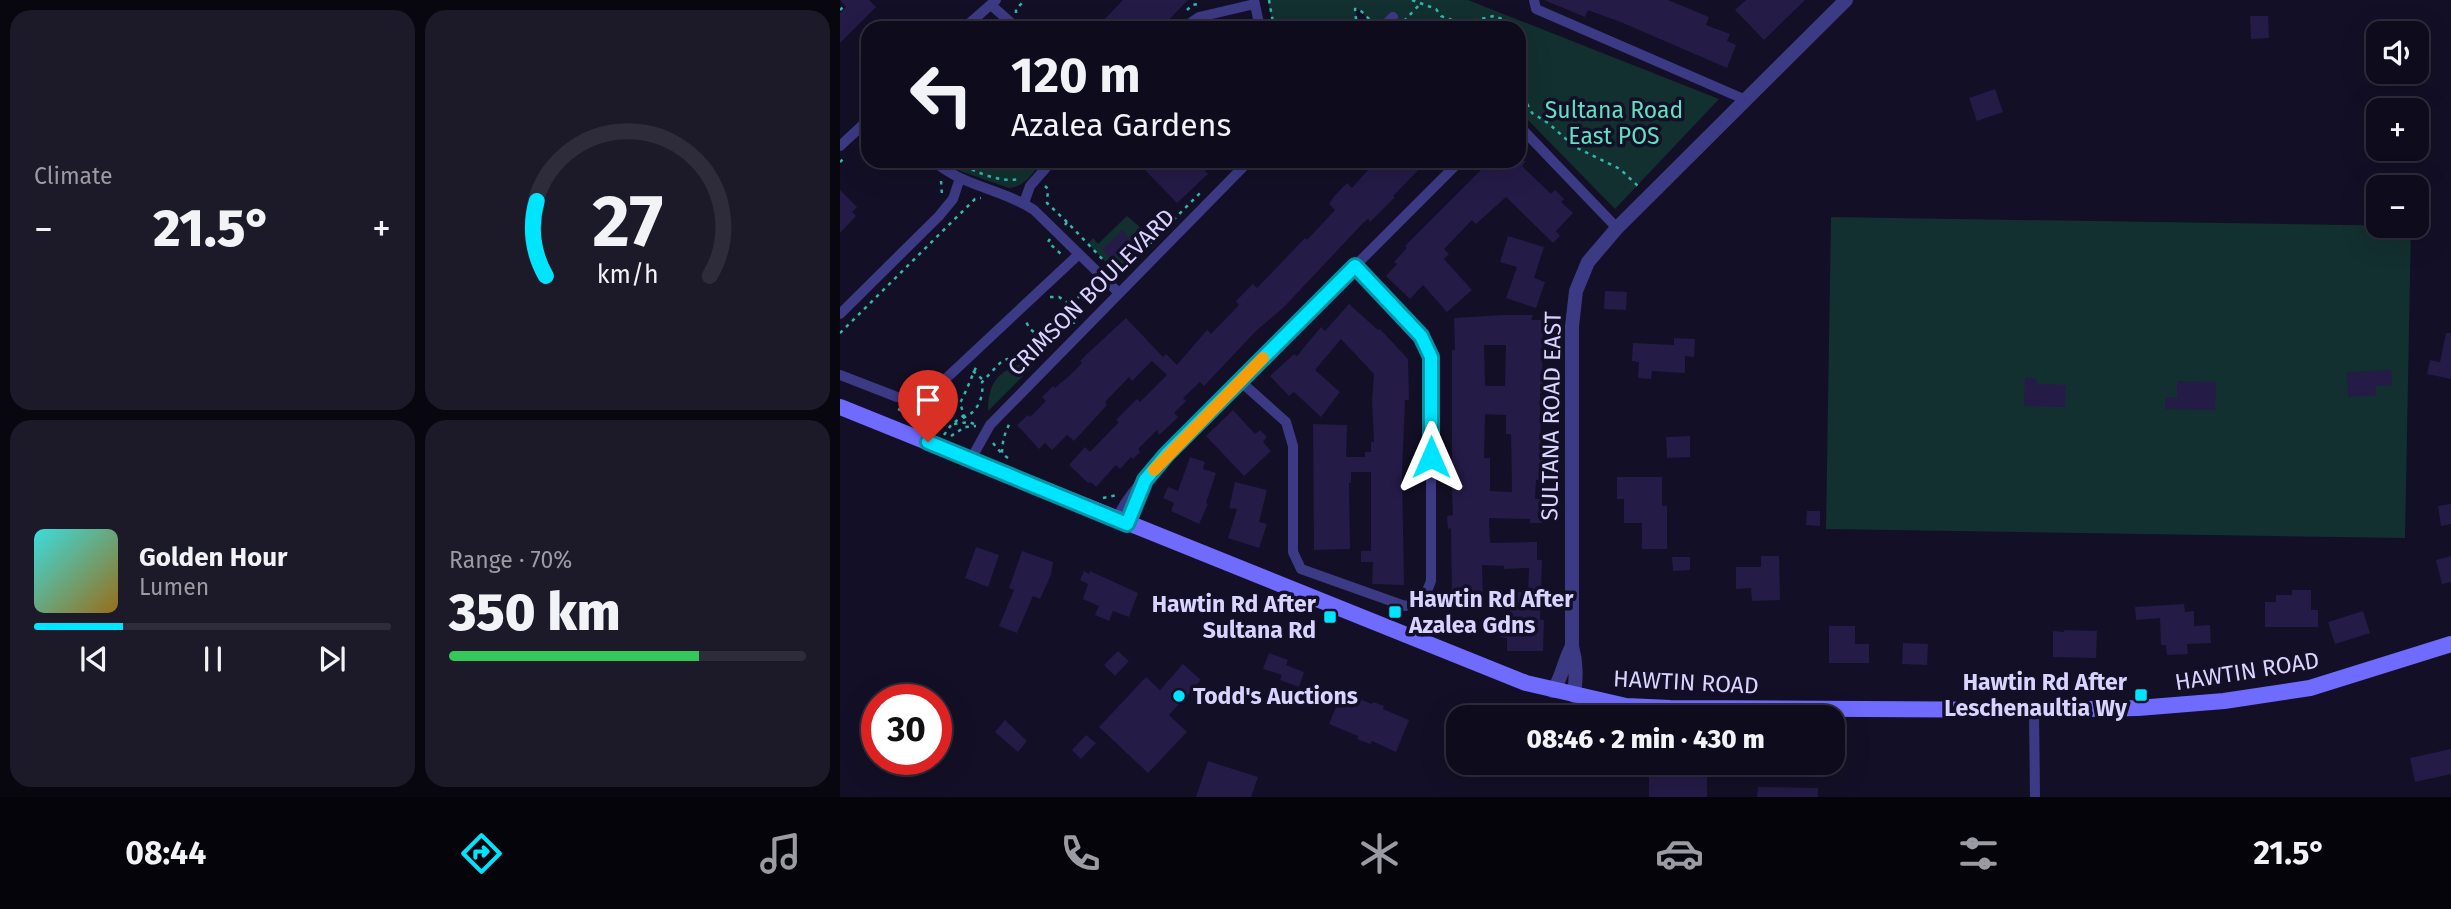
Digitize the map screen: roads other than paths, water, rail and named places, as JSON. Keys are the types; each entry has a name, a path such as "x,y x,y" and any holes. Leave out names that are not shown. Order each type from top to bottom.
{"main road":[{"name":"HAWTIN ROAD","path":"840,407 1122,516 1526,683 1626,706 2034,710 2138,708 2224,701 2309,688 2451,644"}],"street":[{"path":"1534,0 1536,9 1746,100"},
{"name":"SULTANA ROAD EAST","path":"1574,696 1576,661 1572,646 1572,340 1576,291 1588,262 1618,228 1846,0"},
{"path":"972,21 993,2 1011,21"},
{"path":"1193,21 1254,2 1258,21"},
{"path":"840,146 861,126"},
{"path":"1526,133 1618,228"},
{"path":"945,168 987,190 1024,203 1043,217 1119,293"},
{"path":"1024,203 1036,177 1045,168"},
{"name":"CRIMSON BOULEVARD","path":"971,459 985,432 1242,168"},
{"path":"1122,516 1145,480 1166,455 1453,168"},
{"path":"840,314 946,208 955,194 960,178"},
{"path":"840,375 897,397 923,400 1079,254"},
{"path":"1240,381 1286,422 1293,446 1293,552 1301,569 1405,606 1424,599 1431,581 1431,357 1421,336 1355,266"},
{"path":"1122,516 1128,495 1145,480"},
{"name":"SULTANA ROAD EAST","path":"1553,691 1572,646"},
{"path":"2034,710 2035,797"}],"place":[{"name":"Hawtin Rd After Azalea Gdns","path":"1395,612"},
{"name":"Hawtin Rd After Sultana Rd","path":"1330,617"},
{"name":"Hawtin Rd After Leschenaultia Wy","path":"2141,695"},
{"name":"Todd's Auctions","path":"1179,696"}],"park label":[{"name":"Sultana Road East POS","path":"1614,123"}]}
